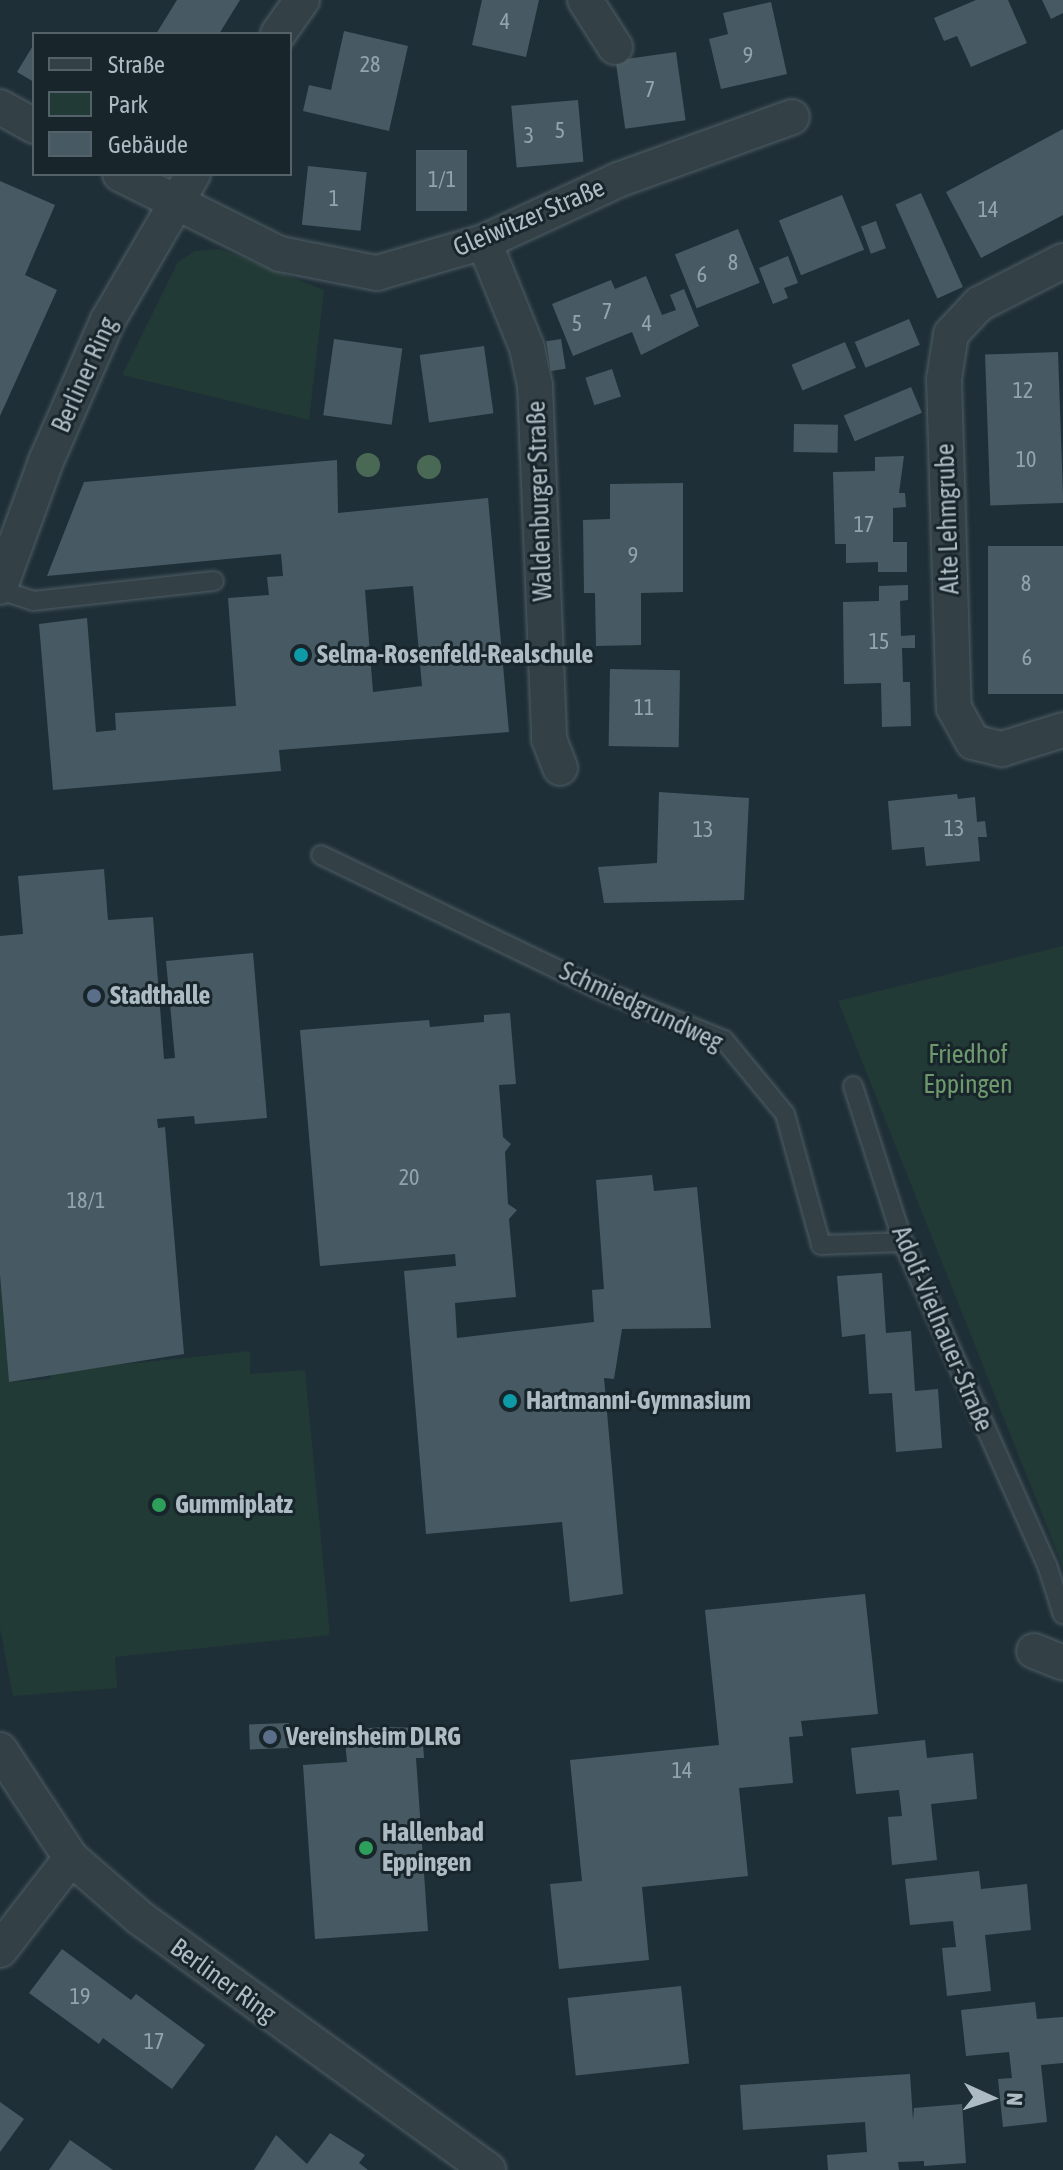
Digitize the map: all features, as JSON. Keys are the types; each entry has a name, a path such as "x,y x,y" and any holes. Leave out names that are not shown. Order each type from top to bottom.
{"street":[{"path":"279,32 302,0"},
{"path":"585,0 615,47"},
{"path":"0,107 32,125"},
{"name":"Gleiwitzer Straße","path":"124,176 280,254 345,271 377,273 484,242 618,180 792,117"},
{"name":"Berliner Ring","path":"0,589 46,461 108,320 192,176"},
{"name":"Waldenburger Straße","path":"484,242 527,348 535,385 549,739 560,768"},
{"name":"Alte Lehmgrube","path":"1063,261 979,304 951,334 944,379 954,708 973,742 1002,749 1063,730"},
{"name":"Berliner Ring","path":"0,1750 71,1858 159,1934 485,2169"},
{"path":"0,1950 71,1858"}],"lane":[{"path":"0,589 33,601 214,581"},
{"name":"Schmiedgrundweg","path":"321,855 596,988 724,1040 785,1114 821,1245 903,1242"},
{"name":"Adolf-Vielhauer-Straße","path":"853,1086 903,1242 1047,1565 1063,1615"}],"green space":[{"path":"220,249 324,290 309,420 122,375 178,262 195,251"},
{"name":"Friedhof Eppingen","path":"1063,946 1063,1567 838,1001"},
{"name":"Gummiplatz","path":"0,1277 9,1382 51,1379 51,1372 250,1351 250,1374 305,1370 330,1635 115,1657 117,1688 13,1696 0,1628"}],"building":[{"path":"177,0 240,0 220,32 157,32"},
{"path":"482,0 539,0 526,57 472,45"},
{"path":"976,0 1008,0 1027,43 971,67 957,36 944,41 934,18"},
{"path":"1042,0 1063,0 1063,13 1051,19"},
{"path":"771,2 787,74 721,89 709,39 728,34 723,13"},
{"path":"344,31 408,46 389,131 303,111 309,85 331,90"},
{"path":"32,47 32,81 17,72"},
{"path":"676,52 686,120 625,129 616,60"},
{"path":"578,100 583,162 517,168 511,106"},
{"path":"1063,129 1063,215 981,258 946,192"},
{"path":"416,150 467,150 467,211 416,211"},
{"path":"308,166 367,172 361,231 302,225"},
{"path":"0,181 55,205 25,275 57,290 0,416"},
{"path":"921,193 963,287 937,298 895,204"},
{"path":"842,195 864,250 801,275 779,220"},
{"path":"876,221 886,248 871,254 861,226"},
{"path":"738,229 760,283 697,308 675,254"},
{"path":"788,256 798,283 784,288 788,298 773,304 759,268"},
{"path":"646,276 662,315 676,310 670,295 684,289 699,326 641,355 632,332 573,356 552,304 611,280 615,289"},
{"path":"909,319 920,345 866,368 855,342"},
{"path":"334,339 402,349 392,425 323,415"},
{"path":"561,339 566,369 551,371 546,341"},
{"path":"845,342 856,368 803,390 792,365"},
{"path":"484,346 493,413 429,422 420,355"},
{"path":"1058,352 1063,503 990,505 985,355"},
{"path":"612,369 621,397 594,405 585,378"},
{"path":"911,387 922,413 855,441 844,416"},
{"path":"794,424 838,425 838,453 794,452"},
{"path":"904,456 899,493 905,493 906,507 893,508 893,542 907,542 907,572 878,572 878,562 846,563 846,544 835,544 833,472 875,471 875,457"},
{"name":"Selma-Rosenfeld-Realschule","path":"337,460 338,513 488,498 509,732 279,750 281,771 53,790 39,624 87,618 96,732 116,730 115,713 236,706 228,598 269,595 267,577 283,576 281,554 47,576 84,482","holes":["413,586 422,686 373,692 365,590"]},
{"path":"683,483 683,592 641,593 641,645 596,646 595,593 584,593 583,520 610,519 610,484"},
{"path":"988,546 1063,546 1063,694 988,694"},
{"path":"908,585 908,600 900,601 901,636 915,635 915,648 902,648 903,682 910,682 911,726 882,727 881,683 844,684 843,602 879,601 879,586"},
{"path":"610,669 680,670 679,747 609,746"},
{"path":"659,792 749,798 744,900 604,903 598,867 657,863"},
{"path":"957,794 958,799 975,797 977,822 985,821 987,837 978,837 980,861 926,866 924,847 892,850 888,801"},
{"path":"104,869 108,920 153,917 164,1059 175,1058 166,961 253,953 267,1118 195,1124 194,1116 157,1119 158,1128 165,1127 184,1354 9,1382 0,1275 0,936 23,934 18,876"},
{"path":"510,1013 516,1084 499,1085 503,1137 511,1144 505,1152 508,1204 517,1210 509,1219 516,1297 455,1303 457,1338 594,1322 592,1290 604,1289 596,1180 652,1175 654,1191 697,1187 711,1328 622,1329 614,1379 604,1378 623,1594 570,1602 562,1522 426,1534 404,1271 456,1266 455,1254 320,1266 300,1030 429,1020 430,1027 484,1022 484,1015"},
{"path":"882,1273 886,1333 911,1331 915,1391 938,1389 942,1448 896,1452 892,1393 869,1394 865,1334 842,1337 837,1276"},
{"path":"865,1594 878,1714 801,1721 803,1736 789,1737 793,1783 739,1788 748,1876 642,1887 649,1960 559,1969 550,1884 582,1881 570,1760 719,1745 705,1610"},
{"name":"Vereinsheim DLRG","path":"289,1723 290,1748 250,1749 249,1724"},
{"name":"Hallenbad Eppingen","path":"422,1728 424,1758 416,1758 428,1931 315,1939 303,1765 347,1762 344,1730"},
{"path":"925,1740 927,1758 973,1753 977,1799 931,1804 937,1860 892,1865 888,1817 902,1816 899,1790 856,1794 851,1748"},
{"path":"979,1871 981,1889 1027,1884 1031,1930 985,1935 991,1991 947,1996 942,1948 956,1947 953,1921 910,1925 905,1879"},
{"path":"62,1949 131,2000 136,1994 205,2045 172,2089 103,2038 99,2044 29,1993"},
{"path":"681,1986 689,2064 576,2075 568,1998"},
{"path":"1035,2002 1037,2019 1063,2017 1063,2063 1041,2065 1047,2122 1003,2127 998,2079 1012,2078 1009,2052 966,2056 961,2010"},
{"path":"910,2074 913,2120 914,2108 962,2104 966,2163 924,2166 924,2161 898,2162 899,2170 828,2170 827,2155 867,2152 865,2122 743,2130 740,2085"},
{"path":"0,2102 24,2119 0,2152"},
{"path":"330,2133 365,2155 359,2163 368,2170 254,2170 276,2135 307,2164"},
{"path":"70,2140 113,2170 49,2170"}],"place":[{"name":"Selma-Rosenfeld-Realschule","path":"301,655"},
{"name":"Stadthalle","path":"94,996"},
{"name":"Hartmanni-Gymnasium","path":"510,1401"},
{"name":"Gummiplatz","path":"159,1505"},
{"name":"Vereinsheim DLRG","path":"270,1737"},
{"name":"Hallenbad Eppingen","path":"366,1848"}]}
